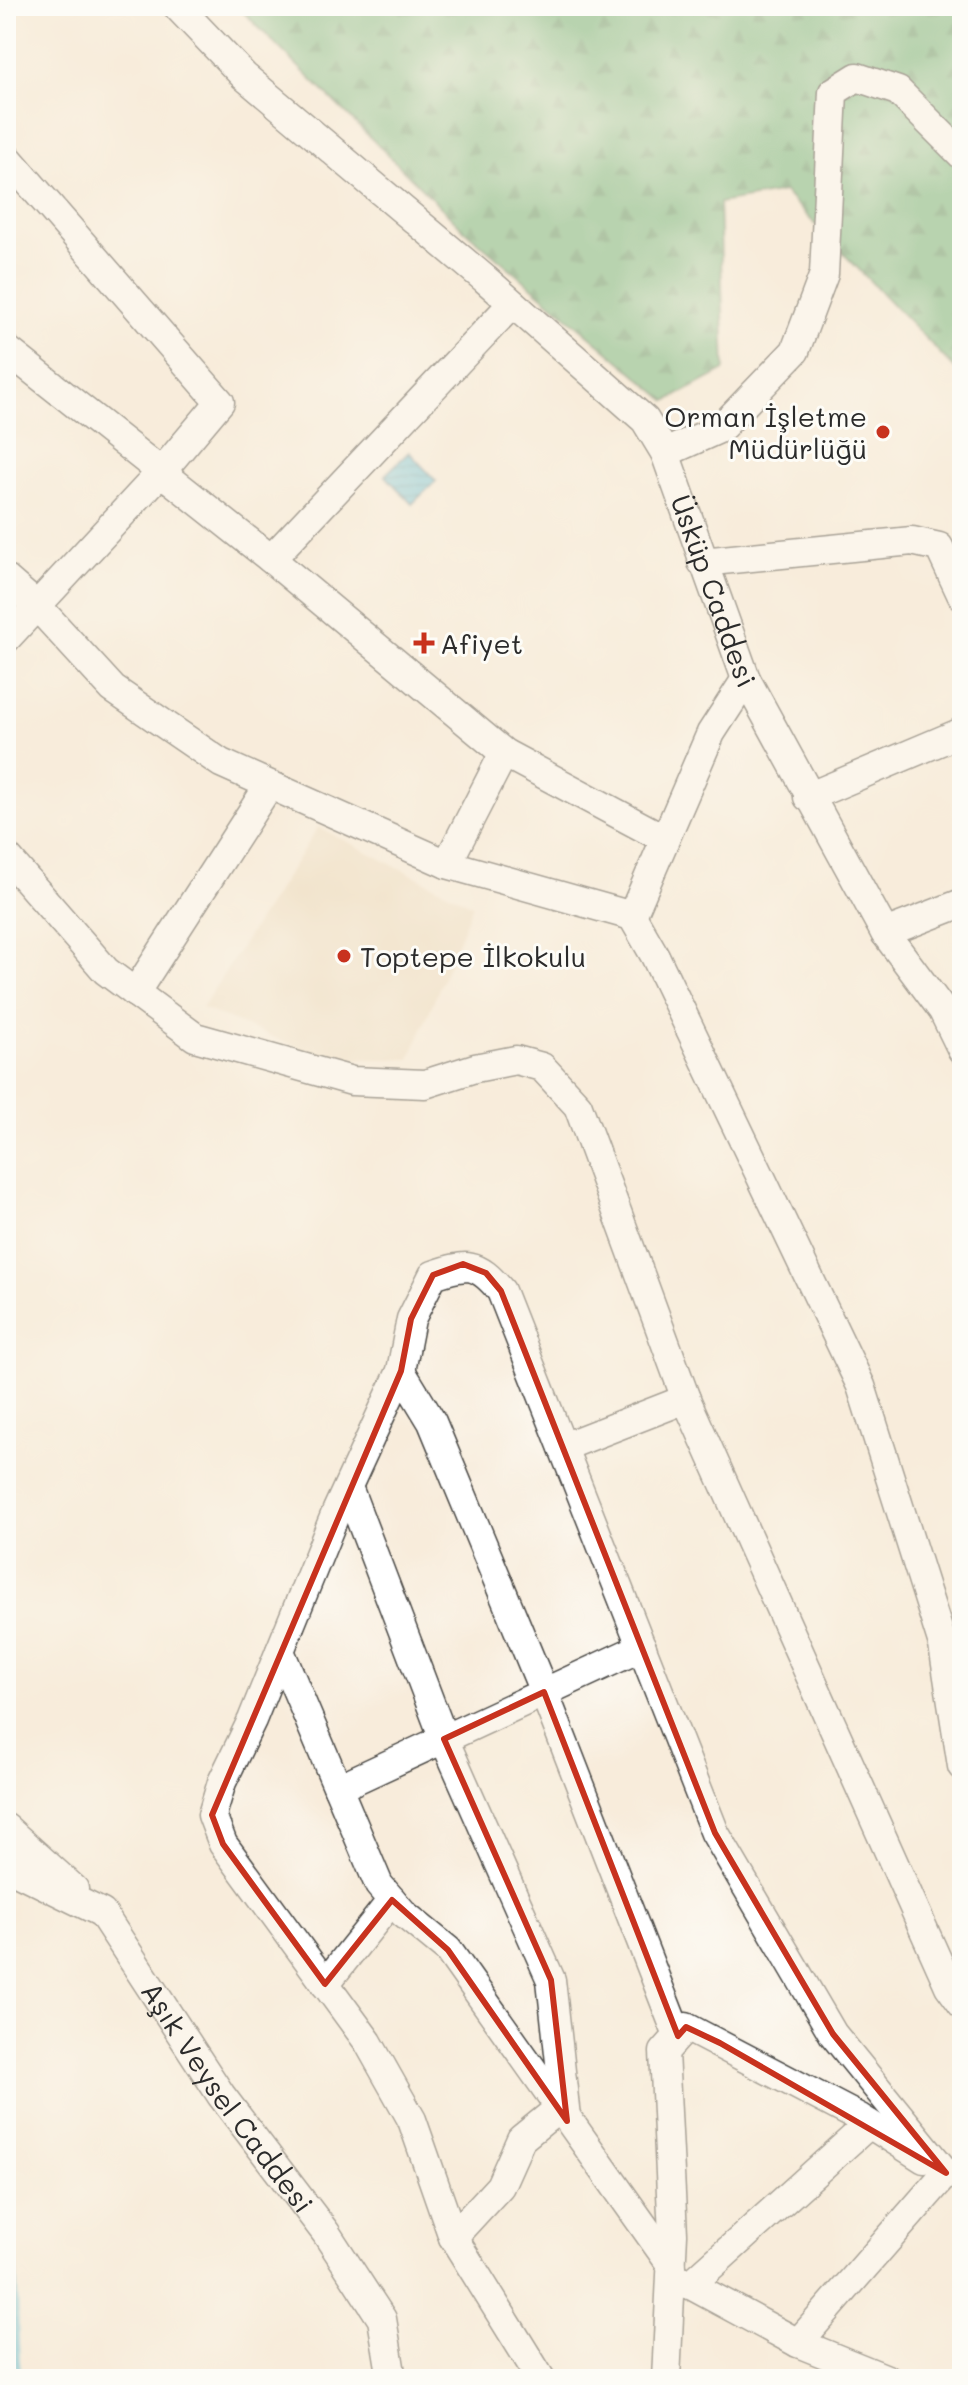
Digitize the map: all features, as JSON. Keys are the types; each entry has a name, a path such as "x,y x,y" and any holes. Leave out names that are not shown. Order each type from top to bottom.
{"street":[{"name":"Üsküp Caddesi","path":"177,6 244,76 485,279 645,420 665,453 746,679 885,933 952,1009 962,1050"},
{"path":"665,453 721,428 795,351 824,274 833,92 857,77 898,91 962,155"},
{"path":"6,639 162,471 220,402 9,166"},
{"path":"271,559 511,305"},
{"path":"6,349 271,559 504,753 663,838"},
{"path":"702,562 912,541 939,547 962,596"},
{"path":"6,579 37,606 113,689 221,763 268,787 447,864 632,916 655,956 861,1386 943,1645 962,1766"},
{"path":"632,916 663,838 711,733 746,679"},
{"path":"808,797 962,732"},
{"path":"447,864 504,753"},
{"path":"135,993 268,787"},
{"path":"6,856 106,971 195,1037 352,1081 425,1084 475,1068 516,1060 542,1067 578,1106 686,1399 949,1986 962,2004"},
{"path":"885,933 962,903"},
{"path":"541,2379 453,2237 412,2120 368,2042 223,1844 212,1815 222,1782 401,1371 411,1319 433,1275 463,1264 486,1273 501,1291 715,1833 833,2034 957,2180"},
{"path":"401,1371 432,1422 544,1692 678,2036"},
{"path":"563,1447 686,1399"},
{"path":"348,1487 444,1739 551,1980 563,2115"},
{"path":"338,1788 642,1647"},
{"path":"280,1651 379,1885 404,1914 448,1950 678,2275 798,2343 887,2379"},
{"name":"Aşık Veysel Caddesi","path":"6,1828 102,1913 221,2095 326,2233 382,2319 392,2379"},
{"path":"6,1866 102,1913"},
{"path":"325,1984 392,1900"},
{"path":"666,2379 678,2275 664,2052 686,2027 869,2124 957,2180"},
{"path":"453,2237 500,2186 521,2139 563,2115"},
{"path":"678,2275 869,2124"},
{"path":"798,2343 957,2180"}],"highlighted area":[{"path":"463,1264 486,1273 501,1291 715,1833 833,2034 946,2173 720,2043 686,2027 678,2036 544,1692 444,1739 551,1980 567,2121 448,1950 392,1900 325,1984 223,1844 212,1815 401,1371 411,1319 433,1275"}],"shaded area":[{"name":"Toptepe İlkokulu","path":"318,827 473,905 410,1059 326,1059 202,1008"}],"green space":[{"path":"237,6 962,6 962,376 784,192 719,203 725,370 667,401 462,228"}],"water":[{"path":"409,452 436,481 412,504 385,475"}],"waterway":[{"path":"6,2223 14,2262 19,2379"}],"place":[{"name":"Orman İşletme Müdürlüğü","path":"883,432"},
{"name":"Afiyet","path":"424,643"},
{"name":"Toptepe İlkokulu","path":"344,956"}]}
